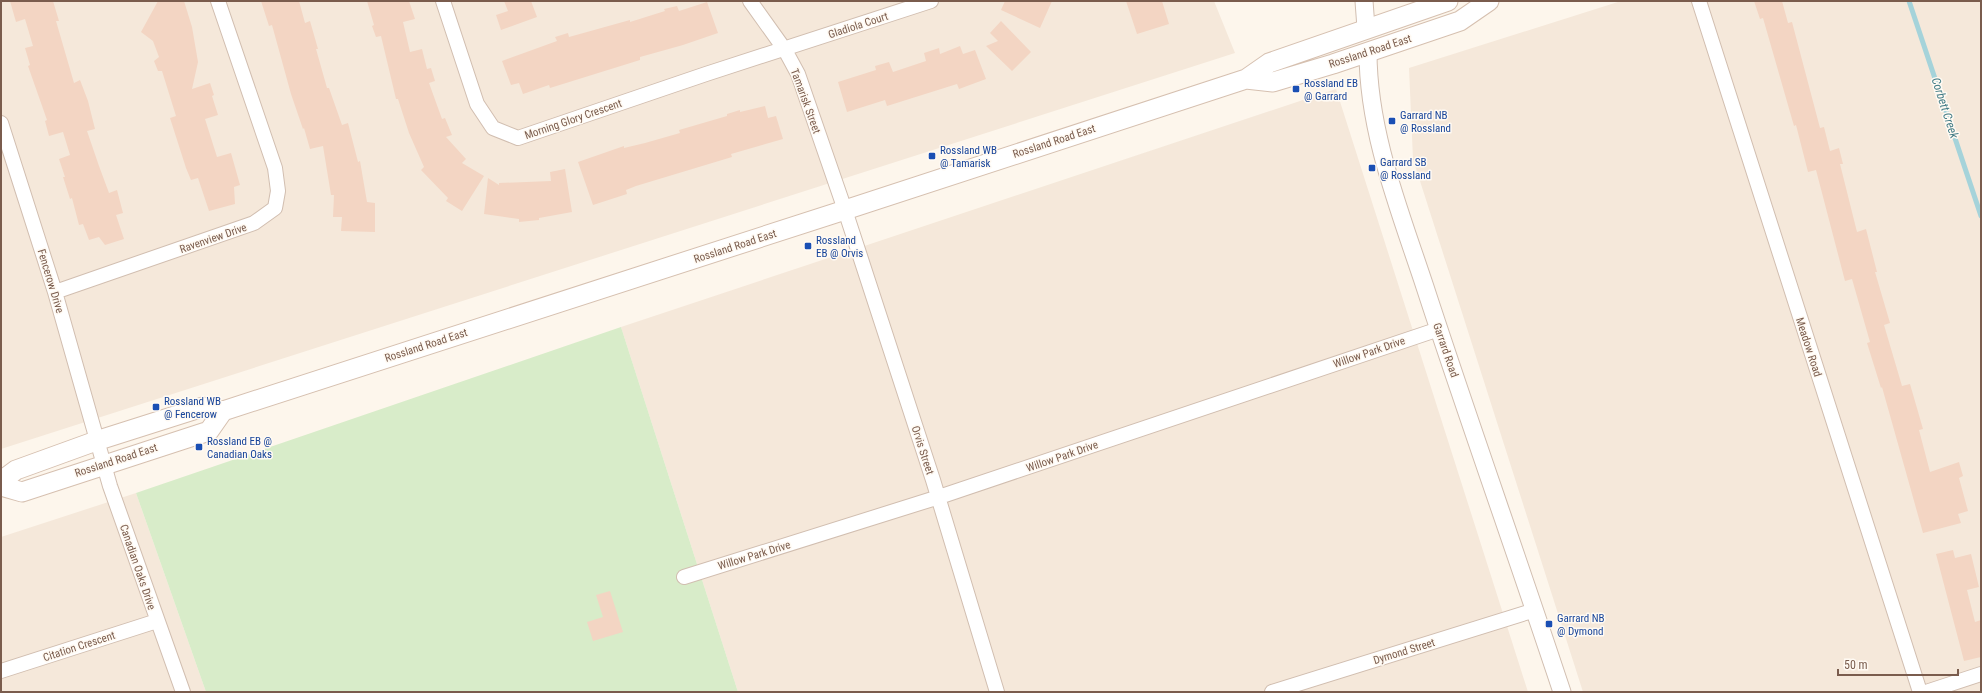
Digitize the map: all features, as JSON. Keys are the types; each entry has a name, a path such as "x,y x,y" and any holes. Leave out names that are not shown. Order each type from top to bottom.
{"main road":[{"name":"Rossland Road East","path":"1,481 16,470 96,441 203,407 223,411 845,210 1246,78 1269,63 1366,28 1448,1"},
{"name":"Rossland Road East","path":"1246,78 1273,82 1368,52 1460,21 1489,1"},
{"name":"Rossland Road East","path":"1,486 22,492 209,431 223,411"}],"street":[{"name":"Ravenview Drive","path":"55,292 254,223 275,208 278,190 275,168 218,1"},
{"name":"Morning Glory Crescent","path":"444,1 477,104 493,128 518,138 706,74 785,50"},
{"name":"Tamarisk Street","path":"750,1 785,50 798,74 845,210"},
{"name":"Gladiola Court","path":"785,50 931,1"},
{"name":"Garrard Road","path":"1364,1 1368,52 1368,82 1376,129 1439,329 1562,692"},
{"name":"Meadow Road","path":"1698,1 1920,692"},
{"name":"Fencerow Drive","path":"1,124 55,292 96,441"},
{"name":"Orvis Street","path":"845,210 938,497 997,692"},
{"name":"Willow Park Drive","path":"684,577 938,497 1439,329"},
{"name":"Canadian Oaks Drive","path":"96,441 157,621 183,692"},
{"name":"Dymond Street","path":"1272,692 1535,610"},
{"name":"Citation Crescent","path":"1,671 157,621"},
{"path":"1926,692 1981,674"}],"shaded area":[{"path":"1,1 1214,1 1235,53 1,449"},
{"path":"1621,1 1981,1 1981,692 1583,692 1413,159 1409,68"},
{"path":"1336,89 1528,692 738,692 621,327"},
{"path":"136,493 206,692 1,692 1,537"}],"green space":[{"path":"621,327 738,692 206,692 136,493"}],"building":[{"path":"10,1 53,1 59,21 56,21 74,83 80,80 88,101 95,129 87,131 109,193 117,190 123,213 116,215 124,239 105,245 99,237 89,240 83,224 79,225 72,198 70,199 63,177 65,177 59,159 70,155 63,132 49,136 45,121 47,120 28,66 30,65 25,48 33,46 25,19 16,22"},
{"path":"158,1 184,1 192,27 198,62 192,89 210,83 214,95 212,96 218,115 205,119 217,157 231,153 240,185 234,187 235,204 209,211 198,178 191,180 186,168 170,118 176,116 162,71 158,71 154,61 159,57 153,41 141,32"},
{"path":"261,1 299,1 305,23 310,21 327,88 329,88 342,125 348,123 358,162 360,161 367,202 375,203 375,232 341,231 342,217 333,217 334,195 331,195 323,146 310,149 291,94 272,25 269,26"},
{"path":"367,1 409,1 415,19 403,22 410,52 422,49 427,69 431,68 435,81 429,83 442,119 445,118 452,135 446,137 466,159 462,163 484,176 462,211 446,201 448,198 421,170 424,167 409,133 398,99 396,99 381,36 376,37 372,26 374,25"},
{"path":"504,1 531,1 537,17 501,30 496,15 508,11"},
{"path":"1005,1 1052,1 1040,28 1001,10"},
{"path":"1126,1 1162,1 1169,24 1137,34"},
{"path":"1754,1 1782,1 1788,23 1792,22 1820,128 1824,127 1830,151 1839,148 1843,164 1840,164 1857,232 1866,229 1877,272 1875,272 1890,323 1884,325 1902,386 1910,384 1923,429 1919,430 1930,472 1959,462 1963,476 1959,478 1968,511 1958,514 1961,523 1923,533 1882,387 1881,388 1867,343 1870,342 1852,279 1845,281 1816,170 1808,172 1796,125 1794,126 1763,18 1760,19"},
{"path":"707,2 718,33 640,57 640,60 550,88 549,85 523,94 519,83 511,85 502,61 557,41 555,37 568,33 569,37 630,20 630,22 665,11 664,9 677,6 679,11"},
{"path":"1001,21 1031,52 1012,71 986,46 998,41 990,33"},
{"path":"960,46 963,54 975,50 986,79 959,89 957,84 887,106 885,100 847,112 838,82 876,70 875,66 889,62 893,72 926,61 924,53 939,48 940,54"},
{"path":"765,106 768,118 776,116 783,139 731,154 732,157 636,186 626,190 627,194 593,205 578,162 624,146 624,148 680,133 679,130 727,116 727,114 740,110 740,112"},
{"path":"565,169 572,212 539,218 539,220 519,222 519,219 484,214 488,178 499,185 499,183 551,181 550,172"},
{"path":"1953,550 1955,558 1971,554 1979,587 1967,590 1975,622 1981,620 1981,657 1964,661 1936,554"},
{"path":"610,591 623,632 593,641 587,622 603,617 596,595"}],"waterway":[{"name":"Corbett Creek","path":"1909,1 1981,216"}],"place":[{"name":"Rossland EB @ Garrard","path":"1296,89"},
{"name":"Garrard NB @ Rossland","path":"1392,121"},
{"name":"Rossland WB @ Tamarisk","path":"932,156"},
{"name":"Garrard SB @ Rossland","path":"1372,168"},
{"name":"Rossland EB @ Orvis","path":"808,246"},
{"name":"Rossland WB @ Fencerow","path":"156,407"},
{"name":"Rossland EB @ Canadian Oaks","path":"199,447"},
{"name":"Garrard NB @ Dymond","path":"1549,624"}]}
